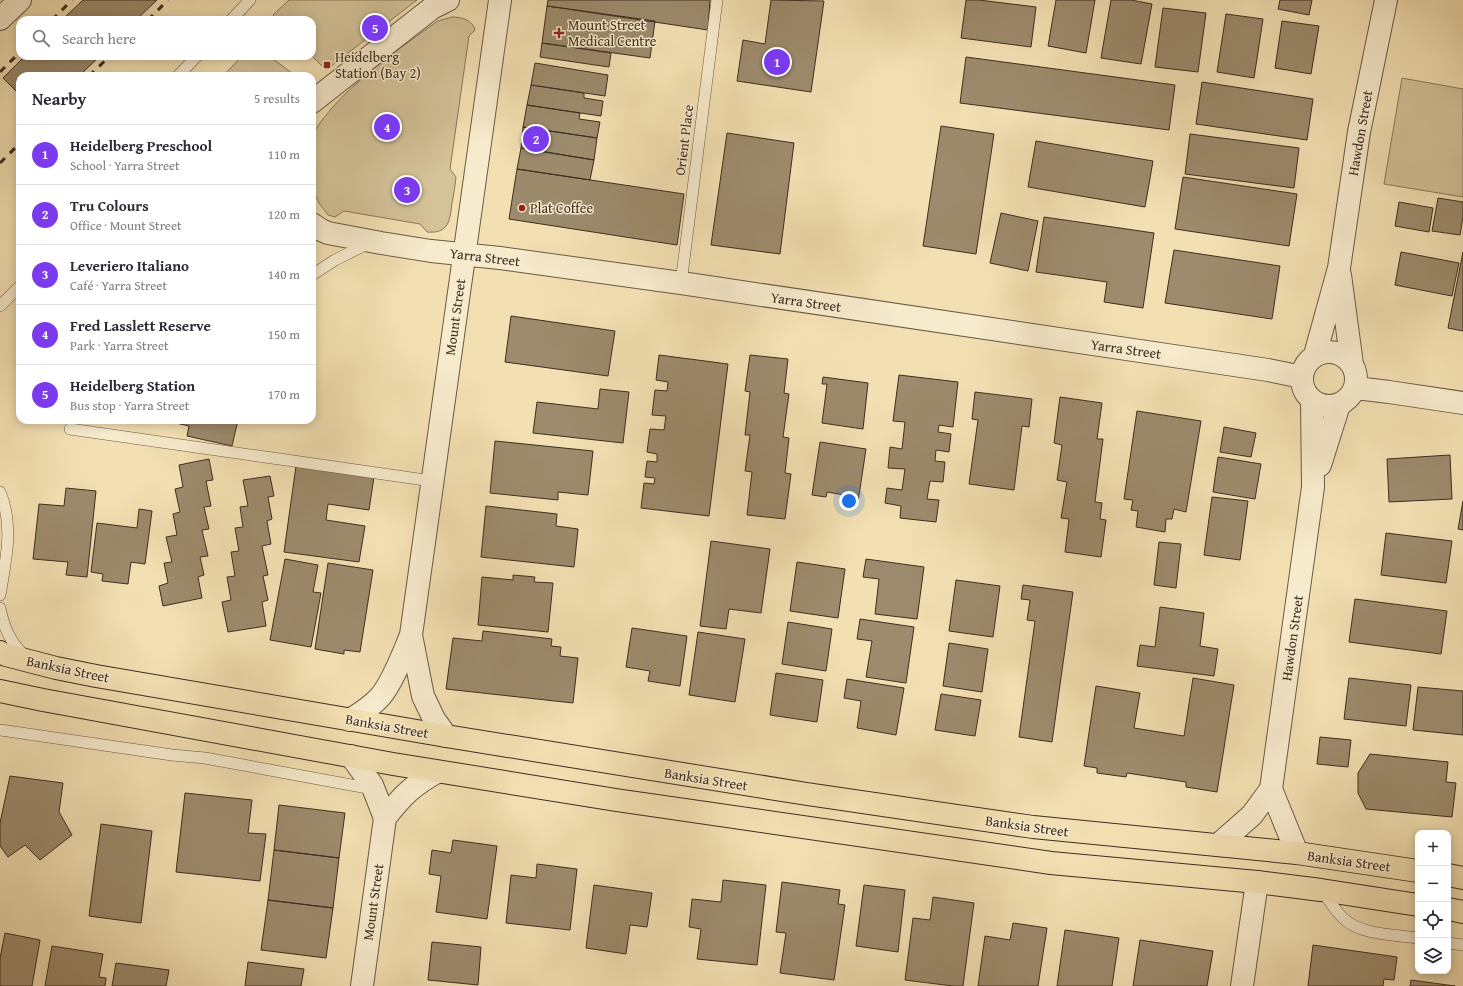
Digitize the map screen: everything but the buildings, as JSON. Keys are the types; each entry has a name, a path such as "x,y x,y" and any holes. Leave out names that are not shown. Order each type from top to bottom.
{"highway":[{"name":"Banksia Street","path":"0,652 35,662 96,676 723,782 1033,827 1081,833 1297,853 1415,871"},
{"path":"0,691 437,772 616,800 1051,862 1257,882 1415,905"},
{"path":"1451,876 1463,878"},
{"path":"1451,910 1463,912"}],"street":[{"path":"0,19 20,0"},
{"path":"316,99 432,8 448,0"},
{"name":"Mount Street","path":"350,720 369,708 380,696 399,663 411,635 500,0"},
{"name":"Hawdon Street","path":"1315,355 1339,268 1359,132 1386,0"},
{"name":"Yarra Street","path":"316,227 328,233 371,242 681,283 1252,368 1302,377"},
{"name":"Hawdon Street","path":"1339,268 1352,364"},
{"path":"1331,351 1340,353 1352,364 1356,372 1356,388 1346,401 1339,405 1320,405 1312,401 1304,390 1302,377 1303,368 1315,355 1331,351"},
{"path":"1356,388 1463,403"},
{"name":"Hawdon Street","path":"1218,845 1252,815 1271,789 1313,487 1312,401"},
{"name":"Hawdon Street","path":"1313,487 1339,405"},
{"name":"Mount Street","path":"411,635 423,696 434,719 446,736"},
{"name":"Mount Street","path":"351,756 374,789 385,818 362,986"},
{"path":"385,818 408,791 421,780 437,772"},
{"path":"1271,789 1297,853"},
{"path":"1242,986 1257,882"}],"lane":[{"path":"235,16 250,0"},
{"name":"Orient Place","path":"681,283 717,0"},
{"path":"182,72 193,60"},
{"path":"316,272 335,260 371,242"},
{"path":"0,306 16,290"},
{"path":"70,428 432,481"},
{"path":"0,492 4,502 8,530 0,595"},
{"path":"0,608 4,628 12,643 22,653 35,662"},
{"path":"0,730 172,755 206,758 374,789"},
{"path":"1321,890 1344,918 1353,926 1365,930 1415,938"},
{"path":"1451,943 1463,945"}],"shaded area":[{"path":"289,0 417,0 326,70 316,60 316,16 273,15"},
{"path":"452,17 463,18 472,24 475,30 469,36 450,169 456,177 447,225 440,231 427,232 420,224 344,211 335,217 328,215 316,197 316,129 352,87 400,48 438,21"},
{"path":"238,60 274,60 291,72 227,72"},
{"path":"1402,78 1463,89 1463,197 1384,184"}],"railway":[{"path":"56,16 72,0"},
{"path":"152,16 168,0"},
{"path":"0,72 16,56"},
{"path":"93,72 106,60"},
{"path":"0,163 16,147"}],"place":[{"name":"Heidelberg Station","path":"375,28"},
{"name":"Mount Street Medical Centre","path":"559,33"},
{"name":"Heidelberg Preschool","path":"777,62"},
{"name":"Heidelberg Station (Bay 2)","path":"327,65"},
{"name":"Fred Lasslett Reserve","path":"387,127"},
{"name":"Tru Colours","path":"536,139"},
{"name":"Leveriero Italiano","path":"407,190"},
{"name":"Plat Coffee","path":"522,208"}]}
